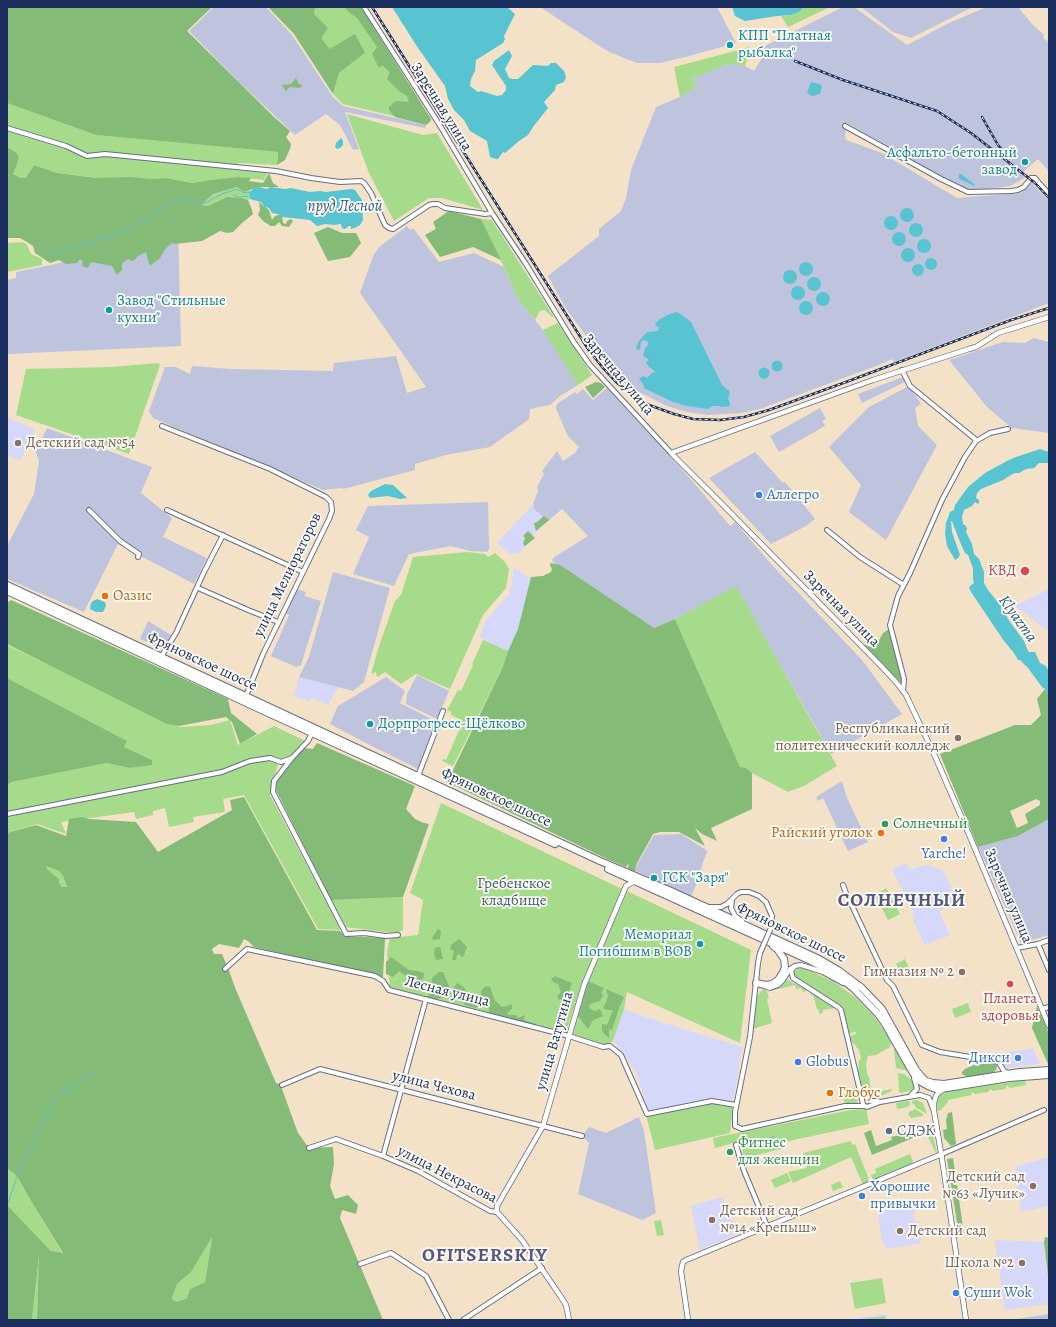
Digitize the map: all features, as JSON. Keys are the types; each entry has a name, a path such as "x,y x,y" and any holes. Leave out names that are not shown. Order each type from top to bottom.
{"main road":[{"name":"Фряновское шоссе","path":"7,585 600,861 695,902 811,961 835,974 864,998 885,1024 913,1074"},
{"name":"Фряновское шоссе","path":"7,591 312,734 625,876 838,970 862,988 882,1009 916,1070 921,1076 933,1083 944,1084 995,1076"},
{"path":"756,983 766,985 774,983 780,977 785,967 784,959 778,950 763,936"},
{"path":"995,1076 1049,1070"},
{"path":"913,1074 919,1081 936,1089 1009,1078 1049,1075"}],"street":[{"name":"Заречная улица","path":"364,7 439,124 492,213 526,264 573,341 590,365 671,453 903,690 912,705 937,760 1049,1026"},
{"path":"845,126 941,179 968,192 1018,190 1034,178 1049,194"},
{"path":"7,128 66,146 87,156 105,154 276,171 340,182 361,181 371,193 385,225 393,229 429,205 434,204 438,204 445,208 485,214 492,213"},
{"path":"671,453 902,370 976,347 998,332 1049,317"},
{"path":"902,370 910,386 976,441"},
{"name":"улица Мелиораторов","path":"162,426 270,469 326,497 331,502 332,511 278,622 246,696"},
{"name":"Заречная улица","path":"903,690 904,679 890,625 898,596 910,573 942,500 965,457 976,441 990,433 1008,429"},
{"path":"89,510 120,541 139,554 138,557"},
{"path":"166,510 303,572"},
{"path":"828,530 860,557 904,585"},
{"path":"161,657 176,633 198,588 204,572 223,536"},
{"path":"198,588 278,622"},
{"path":"418,776 444,711"},
{"path":"312,734 274,781 273,792 346,934 364,933 386,936 398,935"},
{"path":"7,814 222,772 250,761 270,758 281,762 292,758"},
{"path":"625,876 626,886 633,882 639,882"},
{"path":"843,885 887,980 893,986 922,1045 936,1050 995,1061 999,1063 1009,1074"},
{"name":"улица Ватутина","path":"497,1212 497,1206 543,1126 584,985 626,886"},
{"path":"695,902 711,907 721,907 727,904 734,896 745,891 754,894 766,902 772,916 771,928 760,953 758,963 750,1037 736,1106 735,1126 738,1128 747,1128 845,1106 864,1105 909,1096 920,1095 925,1096 930,1100 934,1111 942,1154 966,1320"},
{"path":"734,896 731,908 735,916 763,936"},
{"path":"1017,948 1038,944 1049,940"},
{"path":"1038,944 1049,970"},
{"name":"Лесная улица","path":"225,969 248,949 375,976 383,981 389,990 426,998 569,1036 603,1047 610,1046 621,1055 647,1114 712,1101 736,1106"},
{"path":"756,983 770,988 778,985 788,971 795,966 806,966 823,972 864,998"},
{"path":"795,966 792,969 791,974 793,978 841,1010 864,1105"},
{"path":"783,980 791,979 798,982"},
{"path":"383,1156 426,998"},
{"path":"1042,1009 1049,1007"},
{"path":"995,1061 998,1064 999,1069 995,1076"},
{"name":"улица Чехова","path":"282,1085 320,1069 582,1136"},
{"path":"909,1096 917,1089 913,1074"},
{"path":"859,1086 869,1101"},
{"path":"934,1111 936,1096 947,1088"},
{"path":"864,1105 865,1100 880,1102"},
{"path":"688,1320 681,1271 683,1262 686,1260 1044,1110"},
{"name":"улица Некрасова","path":"309,1148 336,1139 383,1156 418,1171 490,1211 497,1212 522,1240 542,1268 566,1305 569,1320"},
{"path":"736,1145 744,1171 766,1226"},
{"path":"360,1264 391,1253 426,1276 449,1320"},
{"path":"463,1320 542,1268"}],"shaded area":[{"path":"214,7 266,7 292,35 333,97 343,106 426,125 425,128 345,112 359,149 353,150 340,125 326,114 295,135 239,82 189,31"},
{"path":"540,7 717,7 736,43 660,63 637,63 609,52"},
{"path":"843,7 854,7 907,45 951,22 987,7 1018,7 1032,24 1044,35 1043,38 1049,42 1049,171 1038,159 1021,174 1025,177 1023,179 1010,186 969,191 944,179 912,160 912,155 903,150 901,153 847,123 844,127 847,129 845,135 846,140 882,153 957,198 1021,193 1031,182 1049,201 1049,303 894,362 892,359 760,409 741,413 708,415 687,412 667,406 635,390 619,379 610,369 565,307 548,276 599,236 599,229 621,211 626,198 631,170 656,107 680,97 698,86 692,79 729,64 745,66 754,71 766,51 763,47"},
{"path":"861,7 973,7 911,38 893,32"},
{"path":"407,226 410,230 413,228 439,262 474,253 504,267 517,298 547,335 578,385 560,396 550,405 530,409 529,419 490,447 446,455 415,464 415,470 343,489 323,490 153,418 149,411 165,367 176,367 190,374 192,366 230,369 333,371 334,363 396,356 407,393 426,387 360,293 374,254 379,247"},
{"path":"178,228 181,346 7,354 7,280 16,278 16,272 56,264"},
{"path":"1034,338 1049,342 1049,433 1012,428 987,407 949,360 1003,342 1025,343"},
{"path":"903,377 905,382 862,403 858,394"},
{"path":"909,386 921,404 915,408 918,426 937,445 886,540 849,512 861,485 829,447 869,407"},
{"path":"607,388 689,477 730,526 735,522 772,565 862,660 902,714 831,754 736,587 675,619 654,628 552,561 553,558 588,536 562,509 548,521 534,509 533,504 538,491 537,487 544,474 542,471 557,451 563,461 575,453 579,447 568,436 556,409 557,404 575,392 577,394 583,389 593,400"},
{"path":"820,408 826,419 822,421 825,426 779,452 770,436"},
{"name":"Детский сад №54","path":"7,417 35,430 20,461 7,455"},
{"path":"47,428 152,467 141,493 172,518 163,537 207,558 194,584 118,544 84,612 7,579 7,546 34,494 39,461 36,452"},
{"name":"Аллегро","path":"755,452 783,483 785,482 815,519 806,526 771,544 709,478"},
{"path":"488,502 490,547 487,552 470,551 451,546 409,554 394,586 353,574 369,537 356,530 368,506"},
{"path":"533,504 534,509 548,521 517,555 514,552 511,555 497,543"},
{"path":"514,567 527,577 531,577 518,629 508,651 483,640 484,639 480,637 485,622 510,593"},
{"path":"333,572 390,588 364,682 353,691 299,677 309,657"},
{"path":"297,589 306,592 304,596 321,601 301,665 296,667 271,656 289,615 284,612"},
{"path":"1049,589 1049,630 1048,631 1015,606"},
{"path":"148,621 171,635 164,650 140,639"},
{"path":"417,675 449,691 437,719 406,704 407,694"},
{"path":"299,677 338,687 328,705 310,698 309,701 294,696"},
{"path":"386,677 405,691 400,703 437,722 418,769 330,724 338,706"},
{"path":"842,781 847,798 868,842 848,851 823,798 818,801 816,797"},
{"path":"1049,819 1049,935 1021,943 978,847 1018,836"},
{"path":"681,834 707,852 691,897 634,870 654,835"},
{"path":"906,863 910,869 928,865 944,871 957,901 956,903 939,911 950,935 925,945 912,918 915,916 892,869"},
{"path":"624,1009 648,1018 742,1047 733,1103 649,1114 637,1074 613,1041"},
{"path":"1033,1048 1040,1064 1005,1068 998,1054"},
{"path":"639,1117 644,1131 656,1213 642,1220 578,1194 589,1143 582,1136 589,1127 606,1133"},
{"name":"Детский сад №63 «Лучик»","path":"1049,1157 1049,1206 1021,1212 1015,1167"},
{"name":"Детский сад №14 «Крепыш»","path":"722,1197 737,1234 700,1250 691,1206"},
{"name":"Детский сад","path":"913,1200 915,1221 919,1221 921,1243 887,1249 882,1241 878,1214"},
{"name":"Школа №2","path":"995,1240 1044,1242 1049,1284 1049,1304 1005,1310"},
{"path":"887,1314 888,1320 844,1320"},
{"path":"1049,1314 1049,1320 1010,1320"}],"green space":[{"path":"7,7 212,7 187,31 290,131 286,137 291,144 285,160 277,165 278,152 96,135 7,103"},
{"path":"268,7 315,7 314,14 328,28 321,38 330,49 355,34 365,53 339,73 333,94 294,34"},
{"path":"315,7 357,7 432,120 423,123 343,104 333,94 339,73 365,53 330,49 320,37 314,14"},
{"path":"344,7 361,7 431,119 426,125 395,117 389,110 389,107 396,101 409,102 407,96 399,91 387,79 390,72 382,65 379,68 372,54 377,47 357,18"},
{"path":"804,7 830,7 788,27 781,16 799,12"},
{"path":"750,47 745,66 729,64 692,79 698,86 680,97 674,67"},
{"path":"296,78 298,83 303,86 299,88 290,87 286,91 282,85 291,84"},
{"path":"7,103 96,135 278,152 277,165 238,163 237,168 268,172 264,180 237,177 193,183 166,178 96,178 57,173 34,165 26,179 21,178 12,174 19,158 17,153 7,147"},
{"path":"347,114 423,135 437,133 483,210 442,198 429,198 394,221 369,173"},
{"path":"7,147 17,153 19,158 13,174 21,178 26,178 34,165 57,173 96,178 166,178 193,183 237,177 251,178 249,181 263,183 269,173 273,183 279,187 259,187 244,192 237,187 213,194 201,205 208,206 227,197 242,198 248,200 253,214 233,232 227,233 220,231 202,241 172,243 165,249 160,258 151,265 149,264 146,252 138,256 133,261 128,259 122,263 122,270 117,275 112,266 91,262 88,268 82,265 83,261 80,259 77,263 66,264 59,260 50,263 35,253 33,246 27,242 20,238 7,238"},
{"path":"237,187 244,192 249,191 250,199 227,197 208,206 200,205 213,194"},
{"path":"259,202 269,210 272,220 275,216 282,214 283,223 286,224 287,221 291,219 293,221 289,227 282,226 279,222 275,226 270,226 264,222 258,215 260,210"},
{"path":"449,211 481,219 501,260 473,247 440,257 425,235 436,229 433,222"},
{"path":"481,219 492,220 554,317 552,317 545,310 540,311 535,320 517,298"},
{"path":"328,227 342,233 356,233 361,243 350,257 328,261 314,233"},
{"path":"23,242 27,245 31,254 42,259 42,265 7,272 7,243"},
{"path":"558,323 592,375 578,385 543,330"},
{"path":"158,363 160,365 129,454 16,415 26,369 111,367"},
{"path":"596,382 601,383 605,387 593,398 585,387"},
{"path":"544,516 549,520 536,531 534,523"},
{"path":"528,531 535,538 525,546 523,544 525,538 523,536"},
{"path":"467,552 485,554 488,557 495,553 505,562 509,569 506,588 483,615 450,689 416,674 401,684 385,672 377,677 376,672 371,674 395,601 401,595 413,557"},
{"path":"551,563 560,565 654,628 675,619 740,767 746,768 752,773 752,809 711,828 717,841 702,834 695,828 705,846 679,832 660,832 653,834 636,865 635,872 628,868 629,863 626,867 607,859 447,782 502,669 518,629 531,577 543,576 551,572"},
{"path":"736,586 837,766 804,786 788,792 752,773 746,768 740,767 675,619"},
{"path":"11,600 228,699 231,713 257,734 240,744 232,722 226,717 179,726 167,724 7,644 7,603"},
{"path":"889,629 903,679 901,683 863,644 871,647 872,644 878,642 883,633"},
{"path":"483,640 508,651 502,669 453,766 442,761 443,759 446,760 461,726 464,724 459,722 461,720 451,715 451,712 447,710 458,690 461,691"},
{"path":"7,645 180,727 211,725 230,720 238,745 274,726 305,741 291,758 276,762 278,764 270,795 340,928 339,930 318,929 244,795 223,799 225,812 193,817 194,822 169,827 165,808 153,811 153,815 136,819 134,812 61,822 66,834 37,824 7,833 7,785 12,782 107,763 129,768 152,764 152,760 124,747 126,741 7,678"},
{"path":"7,678 127,741 124,747 152,760 152,765 129,768 107,763 12,782 7,785"},
{"path":"1045,689 1049,696 1049,819 1018,836 978,847 940,754 1015,725 1031,725 1041,715 1037,699","holes":["1036,799 1040,801 1040,805 1025,814 1028,823 1017,828 1010,811"]},
{"path":"317,743 415,786 406,809 415,819 429,824 403,897 331,900 276,790 277,781 303,748 313,749"},
{"path":"244,797 317,930 340,931 345,936 385,938 383,977 254,947 244,939 239,948 219,944 212,949 214,954 222,954 276,1083 282,1085 282,1089 298,1133 309,1148 333,1147 334,1164 330,1186 335,1199 348,1195 358,1205 356,1214 342,1210 340,1218 383,1320 37,1320 39,1256 32,1320 7,1320 7,1205 51,1251 63,1253 17,1176 7,1168 7,833 36,825 66,836 69,819 82,817 89,819 136,822 158,852 232,810 230,800","holes":["46,866 59,871 63,876 67,887 62,887 59,883 59,879 47,869","212,1237 205,1282 190,1289 187,1298 177,1302 172,1299 177,1284 191,1272"]},
{"name":"Гребенское кладбище","path":"441,803 622,889 583,980 566,1032 390,987 387,952 390,938 418,935 423,900 410,893"},
{"path":"46,866 59,871 63,876 67,887 62,887 59,883 59,879 47,869"},
{"path":"886,888 900,914 888,920 875,895"},
{"path":"627,891 751,950 740,1043 627,992 624,1009 613,1041 606,1045 572,1034 591,975"},
{"path":"403,897 403,930 396,933 344,927 333,907 331,900"},
{"path":"438,929 441,931 440,939 433,940 432,938"},
{"path":"459,939 467,947 463,957 461,957 460,954 457,955 456,960 452,960 454,951 450,949 451,945"},
{"path":"440,947 443,959 436,960 434,954 435,948"},
{"path":"391,957 409,970 424,973 423,979 412,982 407,981 406,976 399,971 393,977 386,974 386,962"},
{"path":"905,959 910,970 901,975 896,964"},
{"path":"800,968 807,969 834,982 855,997 873,1015 890,1039 891,1043 890,1047 876,1055 868,1056 866,1064 867,1073 871,1090 876,1092 893,1089 890,1092 881,1096 874,1096 866,1093 862,1088 858,1071 859,1060 861,1059 859,1050 849,1038 856,1034 856,1032 849,1033 844,1011 839,1005 797,979 794,973"},
{"path":"439,972 443,972 449,986 447,995 436,1000 428,998 432,978"},
{"path":"555,976 572,983 566,999 559,1000 557,996 561,992 558,984 553,982 551,979"},
{"path":"788,980 806,991 803,992 801,988 796,989 795,985 774,990"},
{"path":"588,981 604,988 601,993 603,995 600,1001 590,1004 589,1008 595,1011 600,1009 603,1016 593,1020 588,1029 578,1016"},
{"path":"457,983 464,987 467,994 475,997 480,1002 482,999 481,991 486,986 490,987 495,1001 502,1007 510,1004 512,1005 512,1009 507,1013 509,1015 516,1015 518,1018 525,1015 524,1020 536,1024 537,1026 489,1014 489,1009 485,1006 478,1005 476,1008 465,1005 458,990 456,991 453,989"},
{"path":"606,989 624,997 612,1030 609,1029 609,1038 602,1030 602,1024 607,1025 613,1010 603,1008 608,996"},
{"path":"764,989 767,991 769,998 767,999 772,1023 753,1029 754,1009 757,997"},
{"path":"813,993 838,1009 823,1010 823,1013 820,1015 813,995 810,995"},
{"path":"968,1003 971,1012 955,1018 952,1009"},
{"path":"1037,1006 1049,1034 1049,1064 1032,1028"},
{"path":"895,1045 908,1071 896,1068"},
{"path":"991,1063 997,1066 993,1073 967,1077 962,1074 965,1069 974,1065"},
{"path":"898,1073 904,1074 912,1080 916,1087 915,1090 901,1093 899,1092"},
{"path":"1025,1080 1026,1085 1010,1088 1007,1085 1005,1089 993,1091 990,1089 988,1092 975,1094 972,1092 971,1095 948,1100 941,1110 937,1111 936,1103 938,1096 945,1092"},
{"path":"855,1094 858,1103 845,1104 843,1097"},
{"path":"713,1100 733,1103 730,1133 655,1150 646,1115"},
{"path":"917,1100 923,1103 927,1114 915,1107 912,1103 912,1101"},
{"path":"909,1101 910,1104 908,1107 897,1109 896,1103"},
{"path":"866,1109 869,1124 784,1142 785,1148 744,1158 741,1141 715,1148 713,1138 851,1110"},
{"path":"915,1109 923,1114 923,1116 911,1118 908,1114 910,1111"},
{"path":"952,1112 956,1144 951,1146 944,1138 943,1130 947,1129 946,1120 948,1113"},
{"path":"930,1123 937,1153 927,1135 923,1132 912,1130 911,1127"},
{"path":"871,1130 876,1146 892,1140 891,1137 911,1133 913,1138 872,1155 864,1133"},
{"path":"851,1141 852,1145 855,1144 870,1182 863,1185 851,1157 793,1183 788,1172 807,1168 803,1153"},
{"path":"910,1154 914,1164 873,1181 871,1175 876,1173 875,1169"},
{"path":"953,1158 964,1234 959,1235 947,1159"},
{"path":"7,1168 17,1176 63,1254 51,1251 7,1205"},
{"path":"787,1173 791,1181 775,1188 771,1180"},
{"path":"840,1181 843,1187 833,1191 831,1185"},
{"path":"661,1220 664,1235 657,1236 654,1221"},
{"path":"212,1236 205,1282 190,1289 187,1298 177,1302 172,1299 177,1284 191,1272"},
{"path":"1045,1237 1049,1238 1049,1284 1044,1242"},
{"path":"40,1248 37,1320 32,1320"},
{"path":"882,1278 886,1303 855,1309 850,1283"},
{"path":"885,1316 886,1320 853,1320"}],"water":[{"path":"392,7 507,7 515,14 504,36 505,39 503,43 476,60 475,71 471,79 470,86 478,92 481,91 497,96 502,95 506,90 506,86 492,65 494,61 509,50 512,56 505,69 509,78 518,79 533,65 548,66 551,63 556,63 564,71 566,77 564,82 556,85 555,90 544,102 548,108 528,135 505,153 503,152 498,159 490,157 487,141 470,131 464,120 454,110 448,99 445,86 418,48"},
{"path":"732,7 804,7 799,12 791,15 745,21 735,16"},
{"path":"811,82 822,86 820,94 812,96 807,93"},
{"path":"341,138 343,145 337,149 335,147 336,143"},
{"path":"959,174 961,174 975,186 959,179"},
{"name":"пруд Лесной","path":"260,187 266,189 271,187 285,189 291,188 310,192 355,190 362,200 363,220 360,225 355,228 351,229 351,226 349,226 345,229 342,228 341,224 325,224 317,226 310,220 283,217 272,213 269,208 265,207 261,202 250,199 248,192 254,188"},
{"path":"904,208 910,208 914,212 914,218 910,222 904,222 900,218 900,212"},
{"path":"888,216 894,216 898,220 898,226 894,230 888,230 884,226 884,220"},
{"path":"913,223 919,223 923,227 923,233 919,237 913,237 909,233 909,227"},
{"path":"896,232 902,232 906,236 906,242 902,246 896,246 892,242 892,236"},
{"path":"921,239 927,239 931,243 931,249 927,253 921,253 917,249 917,243"},
{"path":"905,248 911,248 915,252 915,258 911,262 905,262 901,258 901,252"},
{"path":"931,258 935,260 937,264 935,268 931,270 927,268 925,264 927,260"},
{"path":"803,262 809,262 813,266 813,272 809,276 803,276 799,272 799,266"},
{"path":"918,264 922,266 924,270 922,274 918,276 914,274 912,270 914,266"},
{"path":"787,270 793,270 797,274 797,280 793,284 787,284 783,280 783,274"},
{"path":"811,277 817,277 821,281 821,287 817,291 811,291 807,287 807,281"},
{"path":"795,286 801,286 805,290 805,296 801,300 795,300 791,296 791,290"},
{"path":"820,292 826,292 830,296 830,302 826,306 820,306 816,302 816,296"},
{"path":"803,301 809,301 813,305 813,311 809,315 803,315 799,311 799,305"},
{"path":"677,312 691,322 722,385 730,393 728,398 730,406 713,406 708,409 687,406 673,402 644,388 644,385 639,379 643,376 647,378 652,373 656,372 648,366 646,362 649,360 643,356 648,342 644,340 641,342 640,349 638,350 636,347 647,332 658,331 659,327 655,326 660,319"},
{"path":"777,360 781,362 783,366 781,370 777,372 773,370 771,366 773,362"},
{"path":"764,367 768,369 770,373 768,377 764,379 760,377 758,373 760,369"},
{"path":"1040,449 1049,452 1049,463 1039,463 1034,468 1026,469 1019,473 1014,473 1003,480 981,489 977,493 976,498 979,500 979,503 978,504 975,502 972,506 964,510 962,517 963,524 966,526 966,532 972,544 974,554 979,559 984,572 984,583 1001,606 1001,611 1005,612 1008,619 1024,641 1028,651 1035,652 1040,663 1046,666 1049,672 1049,696 1028,668 1020,660 1018,660 971,592 969,587 974,583 973,568 968,555 965,553 960,542 952,521 952,532 960,555 955,560 947,546 945,533 946,523 950,512 954,510 955,505 968,487 985,473 1007,461"},
{"path":"385,484 393,485 407,498 400,499 388,496 370,498 368,495 371,491"},
{"path":"97,599 105,602 106,606 103,612 96,612 90,609 91,603"}],"waterway":[{"path":"51,254 121,233 181,197 203,204 222,194 237,189 244,193 248,192"},
{"path":"234,195 238,197 250,196"},
{"path":"7,1206 19,1171 56,1097 93,1073"},
{"path":"745,1144 752,1141 764,1143 774,1137"}],"railway":[{"path":"372,7 588,349 617,383 649,405 693,419 720,420 744,417 769,410 1011,320 1049,308"},
{"path":"795,61 843,80 937,111 971,133 1035,183 1049,198"},
{"path":"982,117 998,145 1008,157"}],"place":[{"name":"КПП \"Платная рыбалка\"","path":"730,45"},
{"name":"Асфальто-бетонный завод","path":"1025,162"},
{"name":"Завод \"Стильные кухни\"","path":"109,310"},
{"name":"Детский сад №54","path":"18,443"},
{"name":"Аллегро","path":"759,495"},
{"name":"КВД","path":"1025,571"},
{"name":"Оазис","path":"105,596"},
{"name":"Дорпрогресс-Щёлково","path":"370,724"},
{"name":"Республиканский политехнический колледж","path":"958,738"},
{"name":"Солнечный","path":"885,824"},
{"name":"Райский уголок","path":"881,833"},
{"name":"Yarche!","path":"944,839"},
{"name":"ГСК \"Заря\"","path":"654,878"},
{"name":"Мемориал Погибшим в ВОВ","path":"700,944"},
{"name":"Гимназия № 2","path":"962,972"},
{"name":"Планета здоровья","path":"1010,984"},
{"name":"Дикси","path":"1018,1058"},
{"name":"Globus","path":"798,1062"},
{"name":"Глобус","path":"830,1093"},
{"name":"СДЭК","path":"889,1131"},
{"name":"Фитнес для женщин","path":"730,1152"},
{"name":"Детский сад №63 «Лучик»","path":"1033,1186"},
{"name":"Хорошие привычки","path":"862,1196"},
{"name":"Детский сад №14 «Крепыш»","path":"712,1220"},
{"name":"Детский сад","path":"900,1231"},
{"name":"Школа №2","path":"1022,1263"},
{"name":"Суши Wok","path":"956,1293"}],"district":[{"name":"СОЛНЕЧНЫЙ","path":"902,901"},
{"name":"OFITSERSKIY","path":"485,1256"}],"water label":[{"name":"Klyazma","path":"1017,619"}]}
